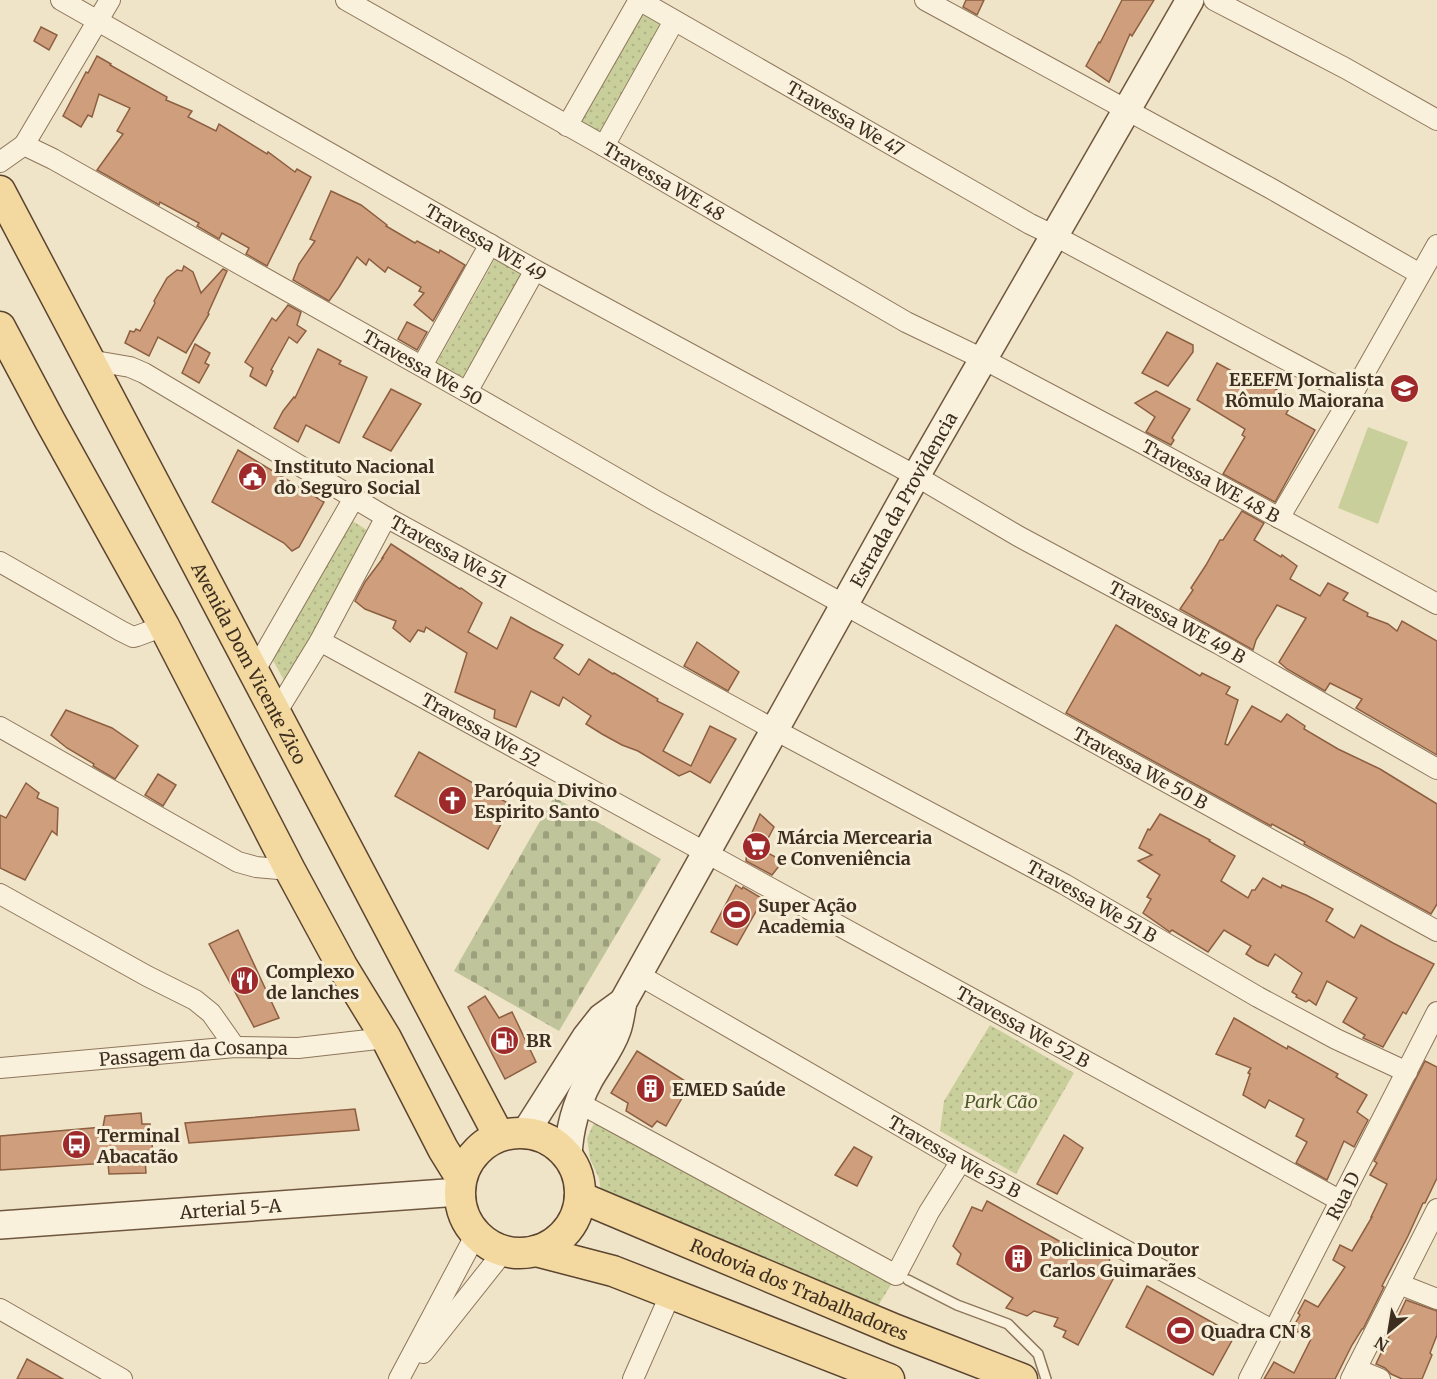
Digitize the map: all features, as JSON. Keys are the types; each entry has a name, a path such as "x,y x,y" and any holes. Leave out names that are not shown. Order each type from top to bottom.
{"main road":[{"name":"Estrada da Providencia","path":"568,1157 569,1139 579,1103 617,1030 623,1002 916,476 1190,0"},
{"name":"Avenida Dom Vicente Zico","path":"0,191 276,713 512,1135"},
{"path":"0,327 165,626 342,966 386,1038 460,1185 464,1215 476,1234 489,1245 504,1251 520,1254 536,1251 562,1237 572,1225 578,1211 580,1197 578,1176 568,1157 549,1140 512,1135 486,1143 466,1164 460,1185"},
{"name":"Estrada da Providencia","path":"512,1135 601,1018 623,1002"},
{"name":"Arterial 5-A","path":"0,1225 460,1185"},
{"name":"Rodovia dos Trabalhadores","path":"580,1197 896,1330 1022,1379"},
{"path":"536,1251 613,1271 888,1379"}],"street":[{"name":"Travessa WE 49","path":"61,0 535,270 916,476"},
{"path":"0,162 24,146 110,0"},
{"name":"Travessa WE 48","path":"346,0 604,146 906,322 983,359"},
{"path":"567,126 639,0"},
{"name":"Travessa We 47","path":"639,0 1030,224 1352,395"},
{"path":"925,0 1270,188 1420,274"},
{"path":"1214,0 1345,68 1437,120"},
{"path":"604,146 674,21"},
{"name":"Travessa We 50","path":"24,146 63,165 422,366 656,501 845,604"},
{"path":"422,366 490,244"},
{"path":"1279,518 1437,245"},
{"path":"467,392 535,270"},
{"name":"Travessa WE 48 B","path":"983,359 1437,604"},
{"name":"Travessa We 51","path":"89,360 130,367 144,373 386,518 775,730"},
{"name":"Travessa WE 49 B","path":"916,476 1018,536 1219,644 1437,769"},
{"path":"254,672 354,498"},
{"path":"276,713 320,641 386,518"},
{"path":"0,562 133,637 165,626"},
{"name":"Travessa We 50 B","path":"845,604 1437,931"},
{"name":"Travessa We 52","path":"320,641 706,854"},
{"path":"0,727 238,862 256,867 290,870"},
{"name":"Travessa We 51 B","path":"775,730 1064,884 1258,997 1336,1039 1407,1072"},
{"name":"Travessa We 52 B","path":"706,854 1341,1201"},
{"path":"0,894 203,1006 211,1013 235,1047"},
{"name":"Travessa We 53 B","path":"639,975 961,1161 1274,1331"},
{"name":"Rua D","path":"1249,1379 1437,1012"},
{"name":"Passagem da Cosanpa","path":"0,1068 235,1047 298,1048 386,1038"},
{"path":"579,1103 902,1277 929,1212 961,1161"},
{"path":"1380,1379 1353,1374 1437,1209"},
{"path":"401,1379 476,1234"},
{"path":"401,1379 504,1251"},
{"path":"1399,1284 1437,1299"},
{"path":"633,1379 671,1293"},
{"path":"0,1309 122,1379"}],"lane":[{"path":"902,1277 957,1305 1008,1324 1038,1354 1046,1379"}],"green space":[{"path":"639,0 674,21 604,146 567,126"},
{"path":"496,257 523,272 462,378 436,364"},
{"path":"1368,427 1408,442 1378,524 1338,508"},
{"path":"351,520 375,535 285,682 271,657"},
{"path":"554,797 661,859 559,1031 454,971"},
{"name":"Park Cão","path":"990,1025 1074,1073 1016,1174 940,1131 944,1101"},
{"path":"595,1121 894,1280 876,1309 602,1198 599,1178 590,1159 587,1138"}],"building":[{"path":"966,0 984,0 977,15 963,7"},
{"path":"1122,0 1154,0 1132,36 1130,34 1109,82 1086,66"},
{"path":"41,27 57,35 49,50 34,41"},
{"path":"97,56 167,97 166,100 192,111 188,117 216,131 219,124 267,154 268,152 295,172 297,169 311,177 267,266 246,254 249,248 222,233 219,239 197,226 199,223 160,202 159,205 97,170 123,134 117,131 130,108 99,94 92,117 88,115 81,127 63,116"},
{"path":"331,191 361,205 386,226 415,243 417,241 439,253 440,250 465,265 433,321 414,305 424,293 419,291 421,287 388,267 385,272 369,259 366,265 357,257 329,301 293,280 299,264 315,241 310,239"},
{"path":"184,266 193,272 201,293 223,269 227,271 209,314 186,353 158,337 149,356 125,343 130,331 134,332 136,329 140,331 167,278 177,270 182,271"},
{"path":"288,305 301,312 297,325 306,331 297,343 289,337 271,370 273,371 266,386 250,376 253,368 245,362 272,318 276,321"},
{"path":"407,322 427,332 417,350 398,339"},
{"path":"1167,332 1193,345 1193,352 1168,386 1142,373"},
{"path":"195,344 210,353 205,363 209,365 199,383 182,373"},
{"path":"318,349 341,361 339,364 367,377 339,443 306,425 298,442 274,428 283,411 295,398"},
{"path":"1217,363 1265,389 1267,384 1294,400 1286,414 1315,430 1275,502 1223,474 1245,437 1242,435 1245,429 1197,400"},
{"path":"391,389 421,404 391,451 363,437"},
{"path":"1156,391 1190,409 1172,438 1174,440 1171,445 1146,432 1155,417 1135,403"},
{"name":"Instituto Nacional do Seguro Social","path":"238,450 324,502 299,547 292,551 284,543 212,502"},
{"path":"1242,511 1264,523 1254,540 1297,566 1290,579 1320,596 1328,583 1348,593 1343,600 1368,613 1367,616 1388,624 1397,631 1402,621 1437,641 1437,755 1356,708 1362,699 1330,683 1325,691 1279,662 1306,618 1277,605 1256,640 1253,650 1180,609 1220,540 1223,540"},
{"path":"391,544 482,603 468,632 497,649 511,617 563,645 554,658 579,675 589,659 658,699 657,701 683,714 663,751 691,766 710,726 736,739 710,783 690,771 679,776 638,751 602,734 586,724 591,716 563,697 559,706 531,691 516,727 494,718 495,710 455,692 467,653 426,627 424,632 418,630 410,642 393,628 396,621 365,609 355,601"},
{"path":"1116,625 1200,676 1202,673 1230,687 1226,694 1238,700 1225,744 1228,745 1252,706 1281,722 1287,714 1305,726 1304,729 1338,749 1380,769 1437,804 1437,904 1431,914 1304,844 1305,842 1272,824 1271,826 1066,713"},
{"path":"697,642 739,672 728,691 684,666"},
{"path":"66,710 112,728 138,746 115,779 51,735"},
{"name":"Paróquia Divino Espirito Santo","path":"419,752 511,805 488,849 395,796"},
{"path":"158,774 176,785 163,806 145,795"},
{"path":"26,783 39,793 37,798 58,808 57,835 52,831 25,880 0,868 0,815 6,818"},
{"name":"Márcia Mercearia e Conveniência","path":"760,814 774,827 762,850 783,861 772,875 746,861 748,842"},
{"path":"1160,814 1235,856 1221,881 1248,898 1263,878 1281,888 1282,885 1306,895 1333,909 1326,921 1354,938 1361,925 1434,964 1406,1014 1403,1012 1383,1047 1363,1038 1365,1035 1343,1022 1357,998 1327,981 1316,1005 1309,1000 1306,1002 1292,992 1302,973 1275,954 1268,966 1257,961 1246,954 1251,946 1224,930 1208,952 1172,930 1170,932 1143,913 1151,899 1147,897 1160,875 1138,861 1152,855 1139,848 1148,829 1150,830"},
{"name":"Super Ação Academia","path":"736,885 763,899 737,945 711,932"},
{"name":"Complexo de lanches","path":"238,930 279,1018 254,1027 209,944"},
{"name":"BR","path":"485,996 499,1018 512,1012 536,1062 505,1079 468,1007"},
{"path":"1234,1018 1287,1049 1288,1046 1338,1074 1336,1077 1367,1095 1357,1112 1368,1120 1354,1147 1344,1141 1327,1180 1296,1163 1307,1142 1296,1136 1304,1119 1269,1100 1265,1108 1243,1095 1251,1068 1216,1054"},
{"name":"EMED Saúde","path":"637,1051 690,1084 666,1126 657,1121 652,1127 626,1111 628,1103 611,1093"},
{"path":"1425,1061 1437,1067 1437,1178 1382,1286 1384,1287 1363,1329 1335,1379 1264,1379 1274,1362 1294,1373 1311,1339 1292,1329 1300,1315 1298,1313 1305,1300 1318,1307 1345,1267 1333,1260 1340,1245 1352,1251 1372,1217 1387,1184 1370,1175 1377,1163 1374,1161"},
{"path":"355,1109 359,1130 189,1143 185,1123"},
{"name":"Terminal Abacatão","path":"141,1113 142,1124 150,1124 153,1154 150,1154 149,1159 145,1159 146,1173 109,1174 108,1163 0,1170 0,1136 103,1127 105,1116"},
{"path":"1064,1135 1083,1148 1057,1194 1037,1184"},
{"path":"854,1147 872,1157 857,1186 835,1175"},
{"name":"Policlinica Doutor Carlos Guimarães","path":"987,1201 1088,1257 1093,1248 1110,1257 1109,1263 1119,1268 1078,1345 1063,1337 1066,1331 1054,1326 1058,1318 1034,1311 1027,1316 1006,1308 1013,1298 957,1264 961,1254 953,1246 972,1207 982,1211"},
{"name":"Quadra CN 8","path":"1147,1286 1235,1335 1213,1375 1126,1327"},
{"path":"1406,1300 1437,1311 1437,1335 1422,1379 1402,1379 1376,1364"},
{"path":"27,1359 63,1379 17,1379"}],"place":[{"name":"EEEFM Jornalista Rômulo Maiorana","path":"1405,389"},
{"name":"Instituto Nacional do Seguro Social","path":"253,476"},
{"name":"Paróquia Divino Espirito Santo","path":"453,800"},
{"name":"Márcia Mercearia e Conveniência","path":"756,847"},
{"name":"Super Ação Academia","path":"737,915"},
{"name":"Complexo de lanches","path":"245,981"},
{"name":"BR","path":"505,1040"},
{"name":"EMED Saúde","path":"651,1089"},
{"name":"Terminal Abacatão","path":"76,1145"},
{"name":"Policlinica Doutor Carlos Guimarães","path":"1019,1259"},
{"name":"Quadra CN 8","path":"1180,1331"}]}
